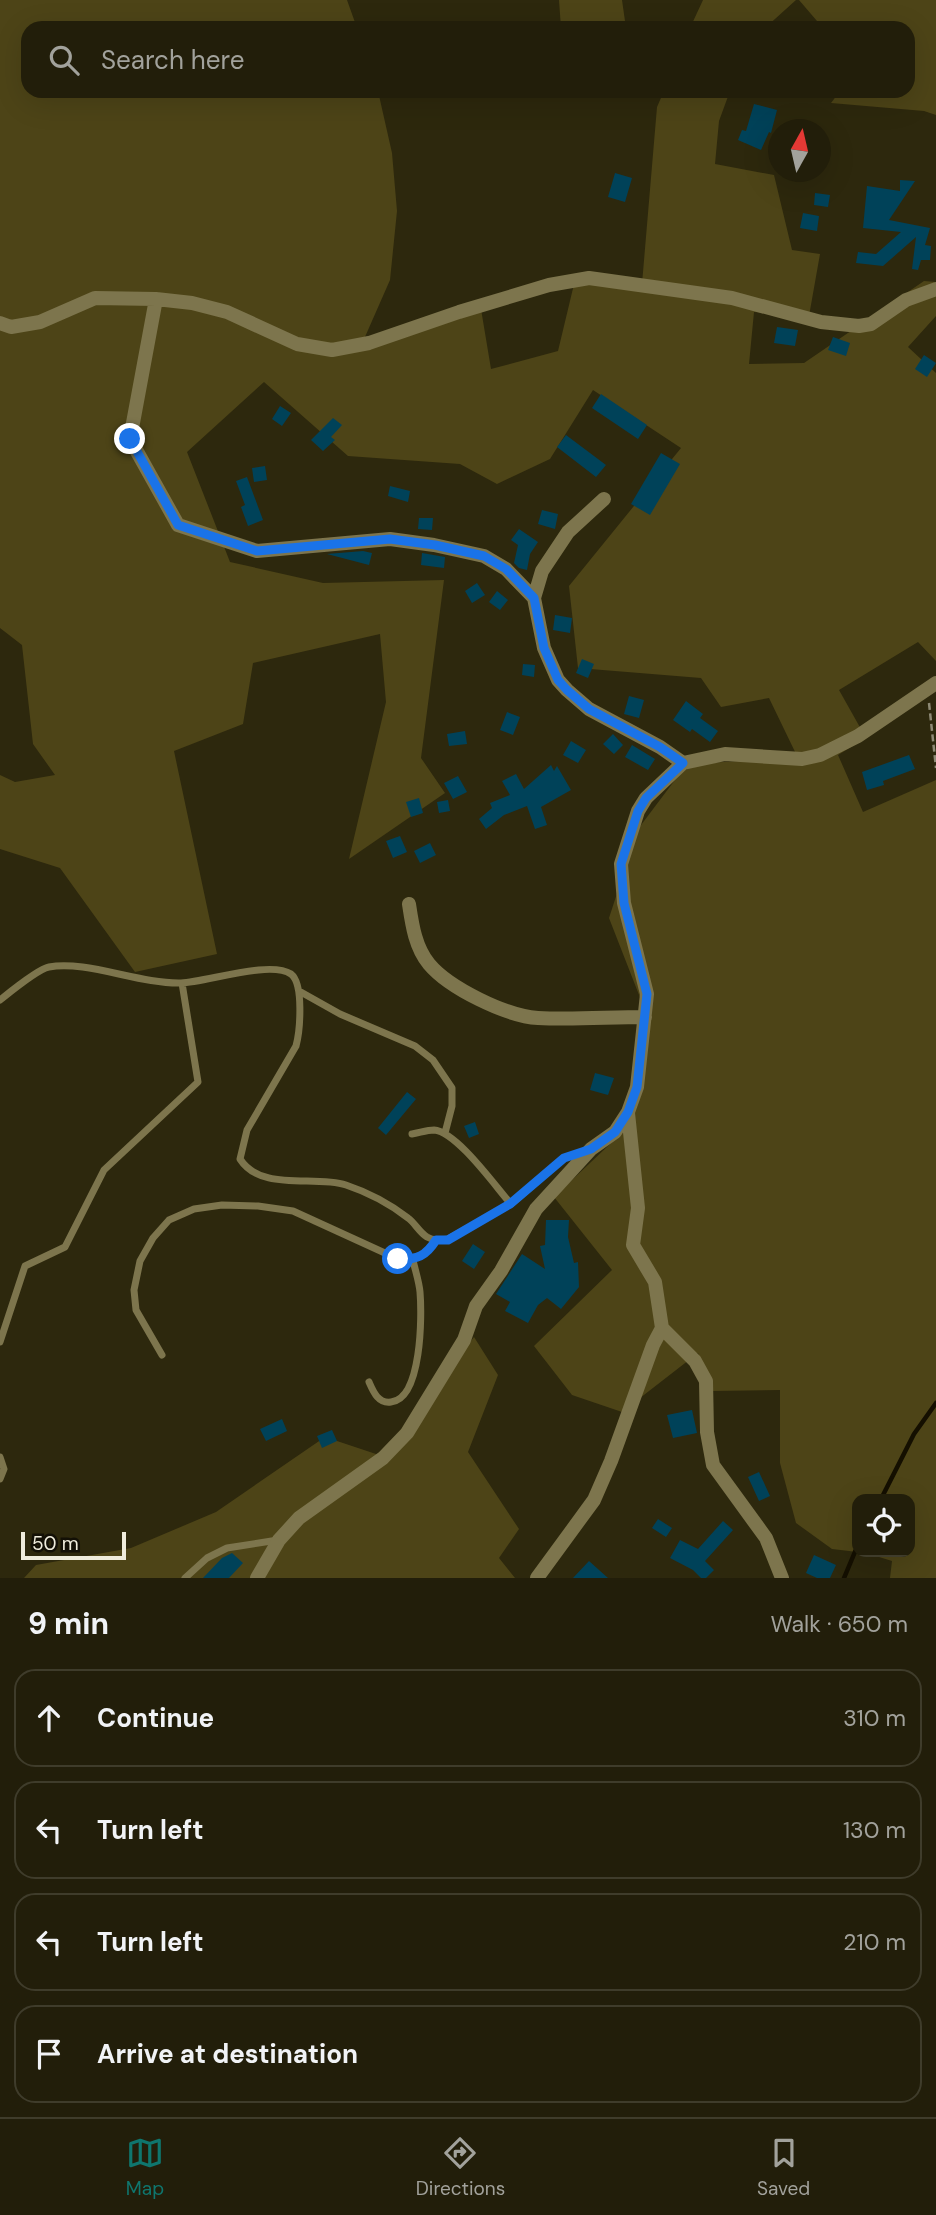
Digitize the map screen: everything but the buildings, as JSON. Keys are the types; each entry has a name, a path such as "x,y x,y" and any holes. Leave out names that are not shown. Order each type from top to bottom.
{"street":[{"path":"0,323 11,327 40,322 95,298 156,299 192,303 227,312 298,344 332,350 369,343 549,285 589,278 732,298 821,322 859,326 871,324 906,300 936,289"},
{"path":"156,299 130,439 178,525 257,551 390,539 435,545 484,556 506,569 534,598"},
{"path":"604,499 568,532 542,571 534,598 544,648 558,680 589,709 660,747 683,763"},
{"path":"257,1578 279,1540 299,1518 383,1458 407,1433 464,1340 476,1306 536,1209 591,1149 615,1132 628,1112 637,1087 647,994 624,903 621,864 638,811 646,798 683,763 724,754 802,759 820,755 858,736 932,686"},
{"path":"409,904 414,935 428,963 445,978 503,1010 535,1018 645,1017"},
{"path":"628,1112 638,1208 634,1245 655,1282 662,1328 695,1361 706,1381 707,1432 713,1465 766,1538 782,1578"},
{"path":"537,1578 594,1500 653,1345 662,1328"}],"lane":[{"path":"0,1000 46,967 75,967 143,980 181,983 273,968 290,974 297,981 299,991 299,1033 296,1046 247,1130 240,1159 245,1167 256,1174 274,1180 325,1181 346,1185 380,1200 409,1219 425,1236 436,1240 448,1240 510,1204 564,1158 591,1149"},
{"path":"0,1342 26,1266 65,1247 104,1170 198,1082 181,983"},
{"path":"299,991 340,1014 415,1046 433,1060 452,1088 452,1106 445,1133"},
{"path":"412,1134 434,1130 445,1133 469,1154 510,1204"},
{"path":"162,1355 135,1310 134,1290 141,1261 153,1237 169,1220 194,1209 222,1205 293,1211 398,1259 413,1260 427,1254 436,1240"},
{"path":"369,1382 374,1394 382,1401 391,1403 401,1399 409,1390 419,1350 420,1291 413,1260"},
{"path":"0,1457 4,1469 0,1479"},
{"path":"185,1578 207,1558 227,1548 279,1540"}],"path":[{"path":"932,686 936,768"}],"shaded area":[{"path":"0,0 347,0 354,21 21,21 21,98 380,98 392,153 397,211 390,280 361,346 480,303 491,369 558,351 575,280 642,284 657,107 661,98 727,98 719,121 715,164 768,174 768,182 776,182 792,250 820,254 809,316 754,312 749,364 804,363 924,281 936,282 936,316 908,347 936,373 936,661 918,642 839,690 866,738 838,755 863,812 936,780 936,1578 890,1578 892,1561 879,1557 915,1557 915,1494 852,1494 852,1551 832,1549 796,1523 780,1463 780,1390 709,1391 698,1353 622,1412 572,1395 534,1346 612,1270 554,1197 627,1128 648,1018 609,918 638,829 687,764 798,758 769,698 721,707 701,678 578,668 569,586 681,448 593,390 550,459 497,484 460,464 348,456 264,382 187,452 230,562 323,583 444,580 421,758 445,793 349,859 386,702 380,634 253,663 243,724 174,751 217,954 135,972 60,868 0,849 0,775 15,782 55,775 33,744 22,645 0,628"},
{"path":"559,0 622,0 625,21 560,21"},
{"path":"703,0 796,0 773,21 693,21"},
{"path":"799,0 936,0 936,115 924,111 831,103 835,98 915,98 915,21 817,21"},
{"path":"474,1337 498,1375 468,1452 519,1529 499,1558 515,1578 24,1578 36,1565 131,1548 216,1512 325,1437 382,1456"}],"waterway":[{"path":"884,1494 914,1434 936,1403"},
{"path":"844,1578 853,1557"}],"route":[{"path":"130,439 178,525 257,551 390,539 435,545 484,556 506,569 534,598 544,648 558,680 567,690 589,709 660,747 683,763 646,798 638,811 621,864 624,903 647,994 637,1087 628,1112 615,1132 591,1149 564,1158 510,1204 448,1240 436,1240 427,1254 413,1260 398,1259"}]}
